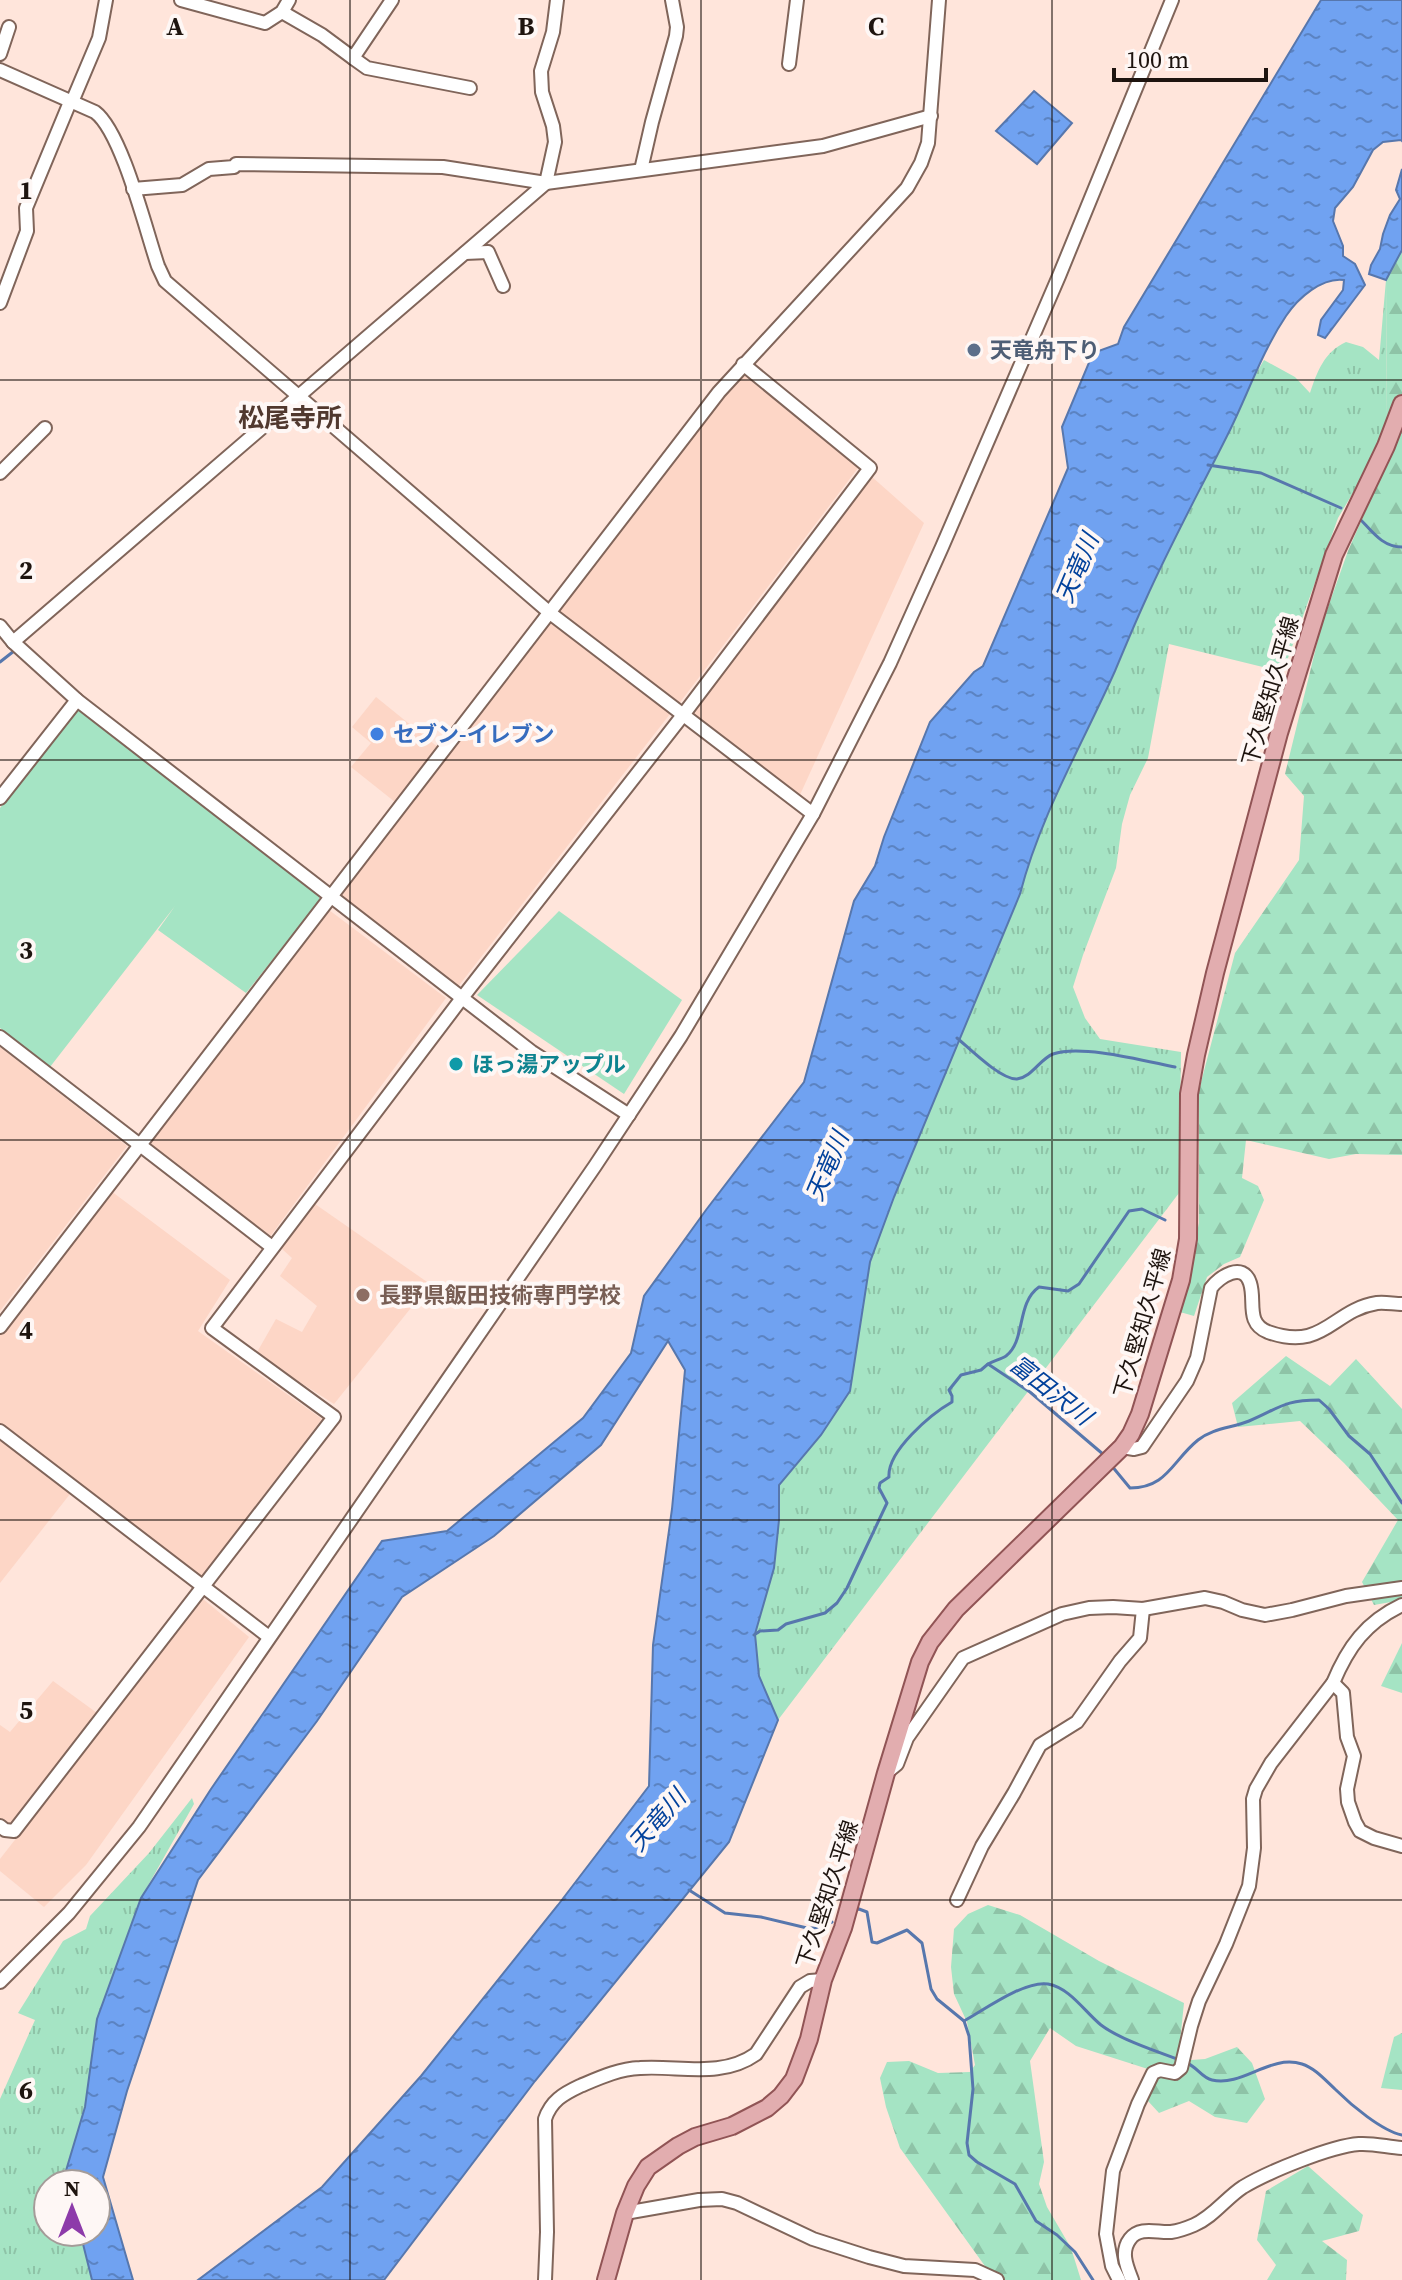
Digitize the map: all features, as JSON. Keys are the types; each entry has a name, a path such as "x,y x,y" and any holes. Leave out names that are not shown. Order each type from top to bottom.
{"main road":[{"name":"下久堅知久平線","path":"606,2280 625,2213 648,2167 662,2155 695,2137 749,2119 781,2096 794,2079 802,2062 823,1980 843,1928 920,1662 937,1631 1118,1450 1131,1434 1140,1414 1181,1280 1188,1239 1189,1094 1215,973 1279,733 1334,555 1386,446 1402,404"}],"street":[{"path":"0,303 27,231 26,208 99,38 106,0"},
{"path":"181,0 265,23 282,12 289,0"},
{"path":"353,58 392,0"},
{"path":"0,650 546,183 555,142 542,92 541,71 553,32 557,0"},
{"path":"641,170 676,36 672,0"},
{"path":"789,64 797,0"},
{"path":"0,1327 710,403 907,188 928,143 939,0"},
{"path":"0,1982 69,1913 139,1827 629,1115 681,1036 813,814 890,663 942,547 1059,276 1172,0"},
{"path":"282,12 322,35 367,68 470,88"},
{"path":"0,54 9,27"},
{"path":"0,70 95,112 105,122 120,150 165,281 550,613 813,814"},
{"path":"133,189 182,185 209,169 234,167 236,164 443,167 546,183 823,146 931,116"},
{"path":"465,253 488,252 503,286"},
{"path":"0,1826 14,1831 334,1417 212,1328 870,468 743,364"},
{"path":"0,473 45,428"},
{"path":"0,626 12,641 77,700 532,1052 629,1115"},
{"path":"0,798 77,700"},
{"path":"0,1037 272,1247"},
{"path":"1118,1450 1142,1447 1187,1381 1197,1358 1211,1288 1228,1272 1237,1272 1250,1283 1252,1314 1256,1324 1264,1331 1282,1335 1305,1337 1377,1303 1402,1304"},
{"path":"0,1431 269,1637"},
{"path":"886,1773 897,1764 907,1738 963,1658 1062,1614 1101,1607 1143,1609 1205,1598 1265,1615 1346,1596 1402,1588"},
{"path":"1119,2280 1112,2266 1106,2234 1113,2171 1153,2073 1160,2070 1175,2073 1182,2062 1199,2001 1249,1886 1256,1789 1271,1763 1333,1683 1367,1626 1402,1605"},
{"path":"957,1900 982,1846 1040,1745 1077,1722 1140,1638 1143,1609"},
{"path":"1333,1683 1343,1693 1347,1737 1354,1756 1347,1789 1355,1822 1360,1831 1402,1846"},
{"path":"545,2280 545,2119 550,2104 575,2088 613,2072 641,2067 692,2070 745,2061 756,2054 800,1987 810,1981 823,1980"},
{"path":"1132,2280 1125,2262 1125,2249 1131,2237 1144,2231 1170,2232 1198,2224 1242,2188 1271,2172 1324,2153 1356,2144 1402,2148"},
{"path":"625,2213 722,2199 813,2239 869,2257 904,2266 975,2270 997,2280"}],"shaded area":[{"path":"741,373 858,468 678,705 558,612"},
{"path":"871,476 924,523 799,797 688,714"},
{"path":"549,622 670,714 457,988 339,895"},
{"path":"376,697 439,748 395,802 351,767 371,743 352,727"},
{"path":"329,910 446,998 269,1238 147,1143"},
{"path":"0,1047 127,1146 0,1311"},
{"path":"111,1191 230,1280 198,1331 322,1419 201,1577 0,1424 0,1334"},
{"name":"長野県飯田技術専門学校","path":"315,1204 430,1284 334,1404 256,1354 276,1319 302,1332 317,1306 280,1276 292,1258 281,1248"},
{"path":"0,1438 70,1494 0,1583"},
{"path":"203,1599 249,1637 86,1865 44,1907 0,1871 0,1859"},
{"path":"53,1681 97,1713 9,1826 0,1819 0,1725 10,1732"}],"green space":[{"path":"1402,250 1402,1155 1356,1154 1329,1159 1246,1140 1242,1178 1258,1186 1264,1200 1240,1257 1207,1277 1194,1316 1180,1312 1199,1223 1199,1090 1235,953 1299,860 1304,796 1285,774 1321,627 1348,551 1391,453 1387,425 1386,280"},
{"path":"1386,280 1387,425 1370,464 1338,518 1283,672 1169,644 1148,758 1130,795 1116,868 1073,987 1085,1018 1100,1039 1181,1052 1179,1193 778,1720 759,1676 755,1634 774,1568 779,1485 821,1435 850,1391 870,1262 1020,895 1043,823 1146,599 1264,360 1295,377 1310,393 1327,357 1346,342 1363,347 1379,360"},
{"path":"77,708 319,894 319,901 246,993 158,930 175,906 50,1067 0,1028 0,808"},
{"path":"559,911 682,1000 624,1094 477,995"},
{"path":"1286,1356 1330,1386 1356,1359 1402,1409 1402,1600 1374,1605 1362,1582 1398,1520 1344,1463 1300,1421 1238,1427 1232,1403"},
{"path":"1402,1643 1402,1693 1381,1686"},
{"path":"192,1798 194,1804 141,1898 97,2019 85,2107 67,2168 32,2168 32,2248 84,2248 92,2280 0,2280 0,2099 35,2020 18,2013 63,1941 86,1929 90,1916 149,1853"},
{"path":"988,1905 1020,1915 1099,1961 1184,2003 1178,2061 1205,2059 1237,2047 1252,2063 1265,2099 1247,2123 1215,2117 1189,2101 1159,2113 1148,2101 1151,2070 1076,2046 1050,2028 1030,2061 1044,2162 1039,2184 1047,2207 1071,2248 1081,2280 995,2280 900,2148 886,2107 880,2078 887,2062 909,2061 938,2073 970,2072 975,2065 967,2022 954,1994 951,1967 954,1929 968,1914"},
{"path":"1402,2033 1402,2090 1381,2088 1394,2037"},
{"path":"1308,2166 1363,2215 1359,2231 1322,2241 1347,2260 1346,2280 1267,2280 1276,2265 1257,2240 1266,2191"}],"water":[{"name":"天竜川","path":"1321,0 1402,0 1402,141 1383,142 1373,150 1353,187 1335,208 1333,221 1343,246 1343,256 1355,264 1365,285 1325,338 1318,335 1321,320 1343,290 1344,280 1319,285 1291,309 1277,330 1175,537 1039,837 1020,894 894,1197 870,1262 850,1391 821,1435 779,1485 774,1568 755,1634 759,1676 778,1720 729,1842 535,2081 384,2280 198,2280 322,2187 421,2076 649,1786 653,1645 672,1509 685,1370 668,1341 601,1445 494,1536 402,1597 317,1721 198,1880 127,2091 106,2168 67,2168 85,2107 97,2019 141,1898 211,1789 382,1541 447,1531 583,1418 631,1353 644,1296 804,1082 854,901 875,866 930,722 974,672 983,666 1068,468 1062,427 1093,353 1118,344 1124,327"},
{"path":"1034,91 1072,123 1037,164 996,131"},
{"path":"1402,169 1402,250 1386,280 1369,274 1390,215 1400,199 1396,190"},
{"path":"112,2208 133,2280 92,2280 84,2248 112,2248"}],"waterway":[{"path":"1208,465 1261,473 1341,508"},
{"path":"1359,518 1383,541 1402,547"},
{"path":"0,662 14,651"},
{"path":"957,1038 994,1069 1017,1079 1027,1075 1048,1056 1065,1051 1113,1054 1175,1067"},
{"path":"988,1364 1006,1356 1012,1349 1032,1294 1039,1287 1068,1291 1079,1284 1129,1211 1142,1209 1165,1220"},
{"name":"富田沢川","path":"754,1635 825,1613 837,1603 887,1503 879,1488 880,1483 889,1477 895,1456 912,1434 952,1402 949,1390 961,1375 981,1370 988,1364 1030,1392 1104,1455"},
{"name":"富田沢川","path":"1111,1465 1130,1488 1142,1487 1161,1478 1189,1448 1210,1433 1249,1421 1289,1403 1319,1400 1349,1436 1370,1454 1402,1503"},
{"path":"689,1890 725,1913 761,1917 807,1928 832,1922"},
{"path":"853,1911 859,1909 867,1912 872,1942 877,1943 907,1930 922,1943 931,1989 937,1999 964,2021 969,2036 973,2089 967,2143 969,2155 1015,2184 1036,2221 1075,2252 1093,2280"},
{"path":"964,2021 1017,1991 1048,1984 1070,1995 1109,2030 1180,2060"},
{"path":"1187,2063 1208,2079 1223,2081 1279,2063 1302,2064 1316,2072 1367,2117 1402,2135"}],"place":[{"name":"天竜舟下り","path":"974,350"},
{"name":"セブン-イレブン","path":"377,734"},
{"name":"ほっ湯アップル","path":"456,1064"},
{"name":"長野県飯田技術専門学校","path":"363,1295"}],"district":[{"name":"松尾寺所","path":"290,418"}]}
